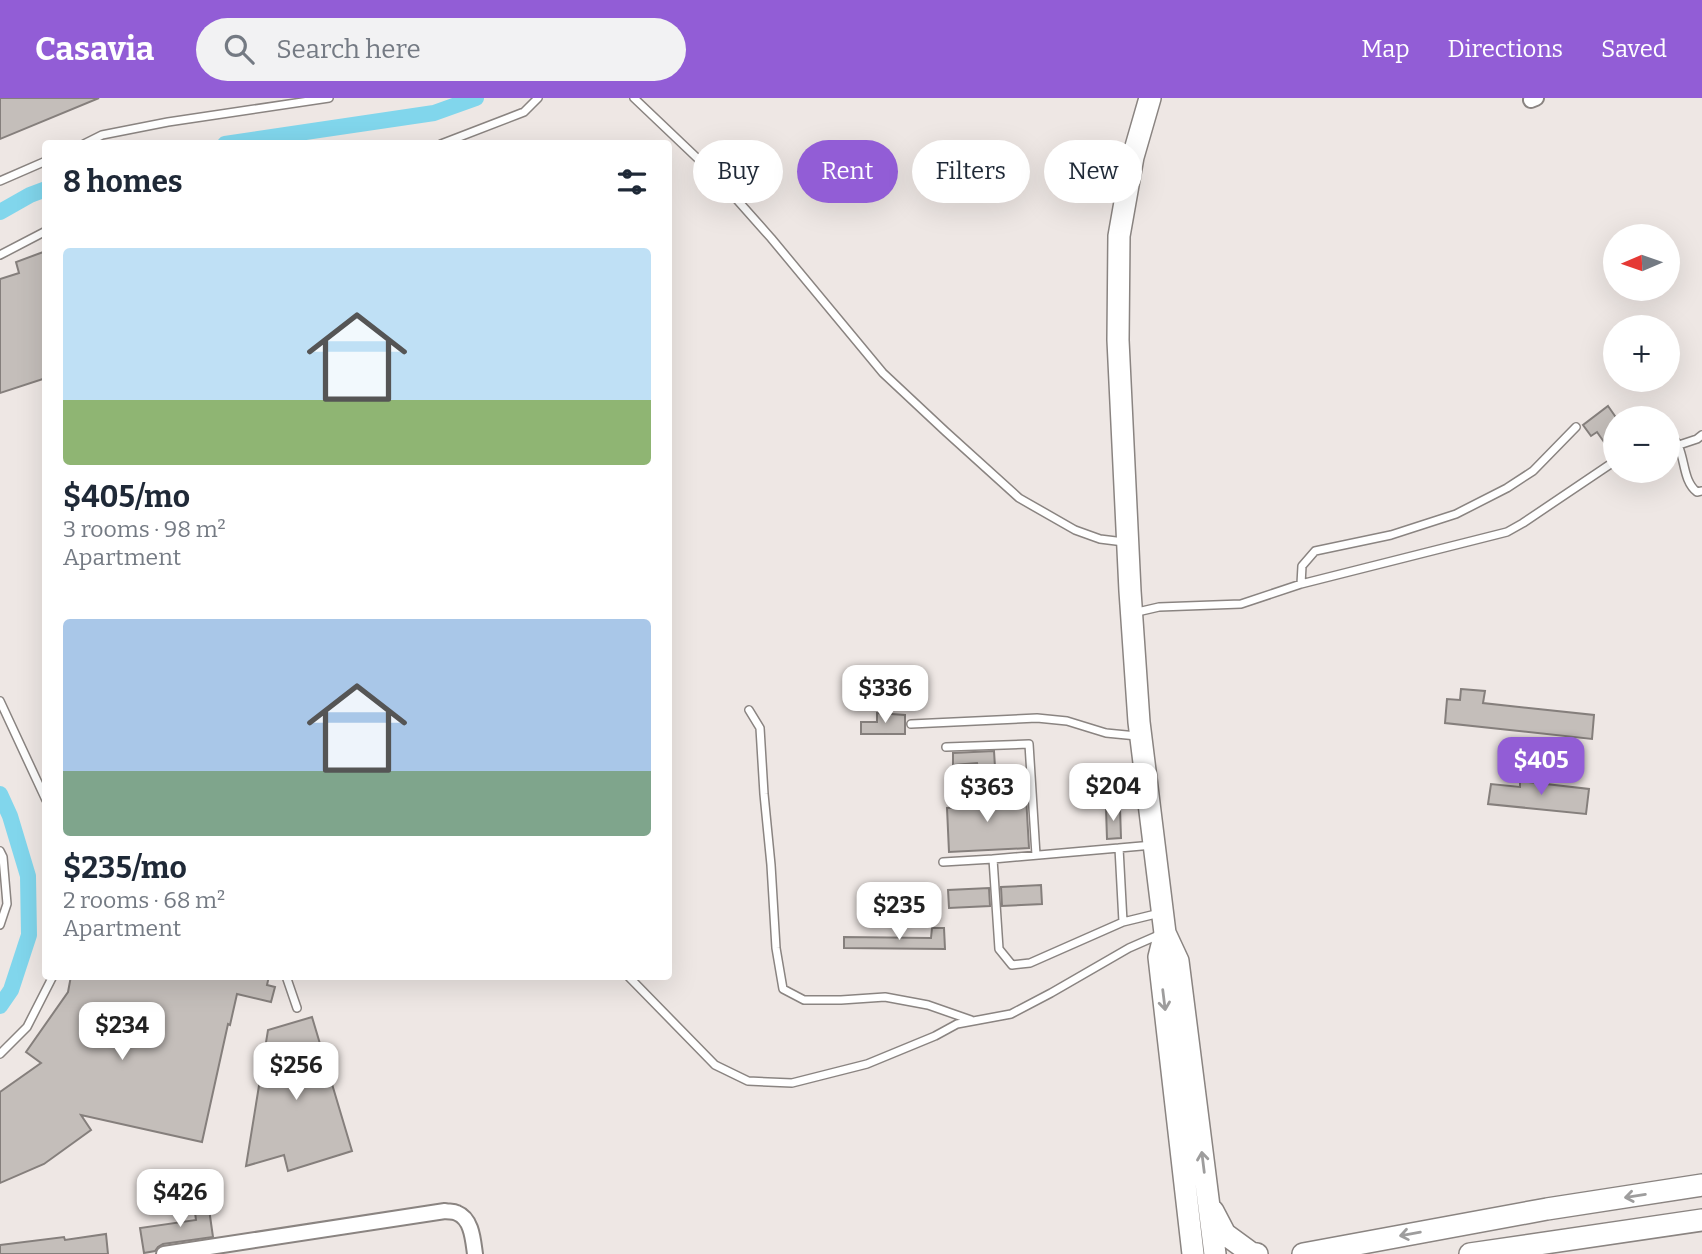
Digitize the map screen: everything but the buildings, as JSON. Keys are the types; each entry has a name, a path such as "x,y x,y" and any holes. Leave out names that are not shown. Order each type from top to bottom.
{"main road":[{"path":"1150,98 1133,157 1119,236 1118,340 1128,543 1141,736 1153,845 1163,923 1178,961 1214,1254"},
{"path":"1163,923 1158,957 1193,1254"},
{"path":"1303,1254 1547,1209 1702,1185"},
{"path":"1208,1200 1224,1234 1251,1253 1257,1254"},
{"path":"1547,1209 1553,1242"},
{"path":"1470,1254 1702,1220"}],"street":[{"path":"164,1254 445,1211 458,1213 466,1221 473,1235 475,1254"}],"lane":[{"path":"92,140 102,135 168,122 329,98"},
{"path":"452,140 524,113 538,98"},
{"path":"634,98 715,175 883,373 1019,498 1075,530 1100,539 1128,543"},
{"path":"0,181 42,163"},
{"path":"0,255 42,232"},
{"path":"1301,584 1303,566 1315,551 1391,535 1456,514 1507,488 1533,471 1576,426"},
{"path":"1680,445 1702,435"},
{"path":"1680,449 1690,486 1697,492 1702,491"},
{"path":"1132,613 1159,607 1241,604 1301,584 1507,532 1603,469"},
{"path":"0,701 42,791"},
{"path":"749,710 760,728 776,948 783,989 804,1000 885,998 928,1005 972,1021"},
{"path":"911,724 1038,718 1067,721 1106,733 1141,736"},
{"path":"946,747 1029,744 1036,856"},
{"path":"964,780 1031,776"},
{"path":"943,862 1153,845"},
{"path":"1119,848 1123,922"},
{"path":"0,850 7,904 0,925"},
{"path":"993,859 999,949 1012,965 1030,963 1123,922 1163,923"},
{"path":"632,980 715,1065 748,1081 792,1083 867,1064 957,1024 1012,1014 1129,948 1163,923"},
{"path":"0,1054 27,1027 51,980"},
{"path":"287,980 297,1008"}],"waterway":[{"path":"252,140 434,113 476,98"},
{"path":"0,212 42,190"},
{"path":"0,794 10,816 28,876 29,935 11,990 0,1006"}]}
